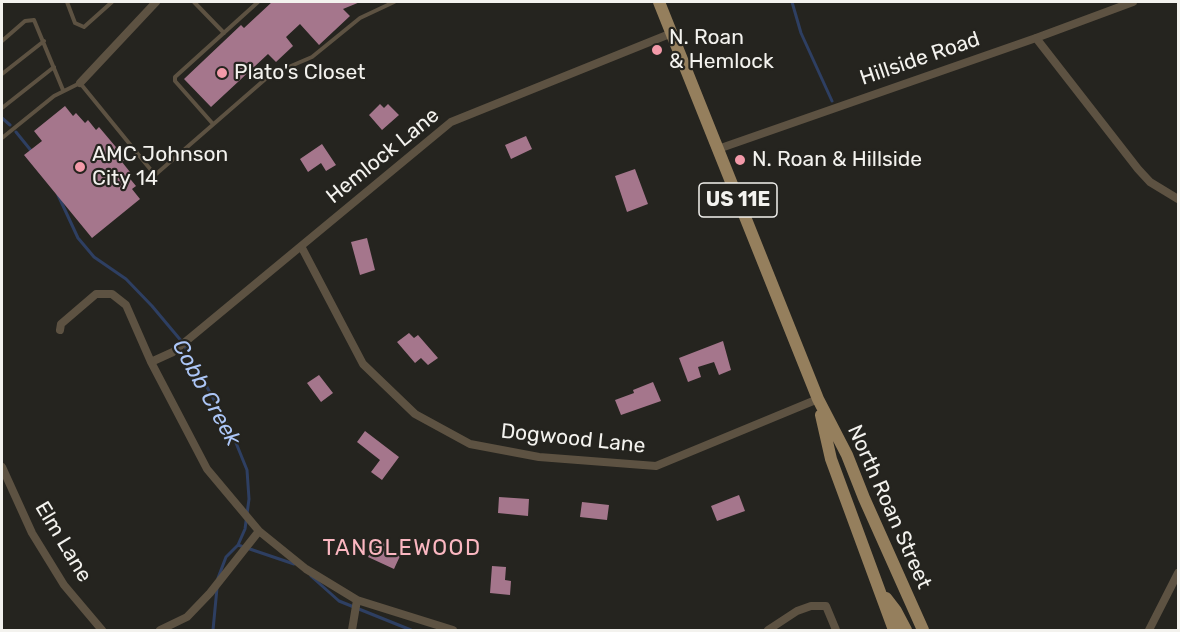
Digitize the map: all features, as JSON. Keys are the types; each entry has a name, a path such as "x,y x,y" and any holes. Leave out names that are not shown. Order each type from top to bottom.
{"main road":[{"name":"North Roan Street","path":"659,2 818,399 847,455 923,630"},
{"name":"North Roan Street","path":"818,399 831,459 894,630"},
{"path":"878,588 896,611 906,630"}],"street":[{"path":"80,83 156,2"},
{"name":"Hillside Road","path":"718,149 1133,2"},
{"name":"Hemlock Lane","path":"151,362 173,352 452,122 672,33"},
{"path":"1036,38 1138,169 1150,182 1179,199"},
{"name":"Dogwood Lane","path":"302,246 363,364 415,414 470,444 539,457 656,466 818,399"},
{"path":"60,330 61,324 96,294 112,294 126,305 151,362 207,469 259,531 306,569 357,600 453,630"},
{"name":"Elm Lane","path":"2,467 32,533 59,576 102,630"},
{"path":"160,630 187,617 210,593 259,531"},
{"path":"1149,630 1179,573"},
{"path":"352,630 357,600"},
{"path":"768,630 797,611 811,606 826,606 836,630"}],"lane":[{"path":"67,2 75,23 84,27 112,2"},
{"path":"194,2 224,33"},
{"path":"213,124 175,79 258,2"},
{"path":"2,138 63,90 80,83 155,175 270,75 312,57 360,18 394,2"},
{"path":"2,41 30,19 36,22 63,90"},
{"path":"2,74 44,41"},
{"path":"2,108 54,67"}],"building":[{"path":"272,2 360,2 343,9 350,16 319,45 300,24 286,37 293,46 276,62 268,54 211,107 184,79 241,25 244,28"},
{"path":"380,104 384,108 388,104 399,115 382,130 369,115"},
{"name":"AMC Johnson City 14","path":"65,106 73,116 76,113 85,123 88,120 96,130 99,127 126,159 122,162 130,172 127,175 136,186 132,189 140,199 92,238 24,155 42,141 34,131"},
{"path":"526,136 532,149 511,159 505,145"},
{"path":"322,144 336,165 326,171 321,163 308,172 300,159"},
{"path":"635,169 648,204 627,212 615,176"},
{"path":"367,238 375,270 360,275 351,242"},
{"path":"409,333 414,338 418,335 438,358 428,365 421,358 415,363 397,342"},
{"path":"723,341 731,370 719,375 714,362 698,367 701,377 688,382 679,358"},
{"path":"319,375 333,393 321,402 307,383"},
{"path":"653,382 661,401 621,415 615,400 634,393 633,390"},
{"path":"365,431 399,457 382,480 371,472 380,460 357,442"},
{"path":"739,495 745,511 717,521 711,506"},
{"path":"499,497 529,499 528,516 498,513"},
{"path":"582,502 609,505 607,520 580,517"},
{"path":"377,539 386,544 384,548 400,556 394,569 368,557"},
{"path":"492,566 506,567 505,580 511,581 510,595 490,593"}],"waterway":[{"path":"792,2 801,33 832,101"},
{"name":"Cobb Creek","path":"2,118 10,125"},
{"name":"Cobb Creek","path":"16,132 33,153"},
{"name":"Cobb Creek","path":"58,195 78,238 94,257 126,279 183,343 232,433 247,470 249,499 245,529 238,545 226,557 218,578"},
{"path":"238,545 294,564"},
{"path":"311,576 339,601 411,630"},
{"name":"Cobb Creek","path":"213,630 217,588"}],"place":[{"name":"N. Roan & Hemlock","path":"657,50"},
{"name":"Plato's Closet","path":"222,73"},
{"name":"N. Roan & Hillside","path":"740,160"},
{"name":"AMC Johnson City 14","path":"80,167"}],"district":[{"name":"TANGLEWOOD","path":"402,549"}]}
